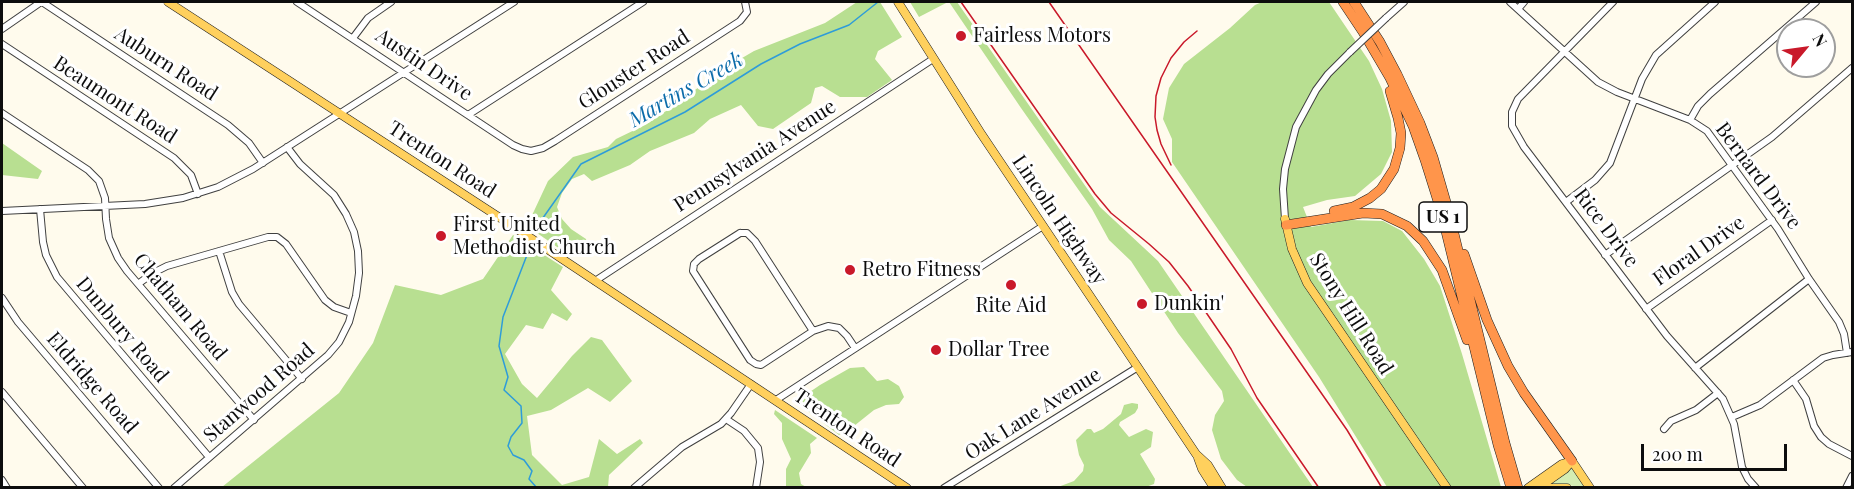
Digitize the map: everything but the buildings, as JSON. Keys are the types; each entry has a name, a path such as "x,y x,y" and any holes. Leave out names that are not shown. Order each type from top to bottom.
{"highway":[{"name":"US 1","path":"1343,2 1372,47 1406,110 1431,177 1487,397 1513,485"},
{"name":"US 1","path":"1354,2 1380,42 1427,140 1443,192 1513,485"},
{"path":"1286,222 1360,204 1381,189 1394,169 1400,148 1398,118 1391,92 1372,47"},
{"path":"1443,192 1498,345 1518,384 1572,461"},
{"path":"1286,222 1369,213 1389,216 1413,230 1428,247 1445,278 1487,397"}],"main road":[{"name":"Trenton Road","path":"168,2 776,400 901,486"},
{"name":"Lincoln Highway","path":"898,2 980,132 1196,454 1214,488"},
{"name":"Stony Hill Road","path":"1286,222 1295,258 1307,283 1447,488"},
{"name":"Lincoln Highway","path":"1196,454 1208,465 1222,488"},
{"path":"1528,488 1562,464 1572,461"},
{"path":"1538,488 1572,461"},
{"path":"1572,461 1590,488"},
{"path":"1547,488 1567,488"}],"street":[{"path":"2,29 42,2"},
{"name":"Auburn Road","path":"42,2 228,124 249,143 263,163"},
{"name":"Austin Drive","path":"297,2 513,145 526,151 533,151"},
{"path":"353,38 368,18 391,2"},
{"path":"2,211 165,202 198,194 234,180 514,2"},
{"path":"468,115 643,2"},
{"name":"Glouster Road","path":"533,151 555,141 740,21 747,12 745,2"},
{"name":"Stony Hill Road","path":"1286,222 1284,179 1289,148 1296,127 1316,90 1328,74 1404,2"},
{"name":"Bernard Drive","path":"1510,2 1598,82 1617,92 1690,120 1707,131 1772,220 1842,328 1850,353"},
{"path":"1518,9 1524,2"},
{"name":"Rice Drive","path":"1613,2 1518,99 1511,116 1512,126 1517,138 1646,309 1675,346 1718,393 1732,417 1742,467 1756,488"},
{"path":"1566,202 1606,169 1646,71 1656,55 1715,2"},
{"path":"1690,120 1698,106 1710,94 1816,2"},
{"name":"Beaumont Road","path":"2,44 174,158 191,175 198,194"},
{"name":"Pennsylvania Avenue","path":"595,281 933,58"},
{"path":"1605,255 1787,125 1852,68"},
{"name":"Chatham Road","path":"2,113 96,177 104,190 107,232 111,245 127,271 254,420"},
{"path":"138,284 159,270 268,237 279,238 286,244 325,300 334,307 351,314 359,273 354,232 334,195 300,164 287,147"},
{"name":"Dunbury Road","path":"40,209 46,255 57,277 209,457"},
{"name":"Floral Drive","path":"1646,309 1772,220"},
{"path":"776,400 1043,226"},
{"path":"813,331 747,233 734,236 694,264 694,276 746,355 756,364 767,362 813,331 828,326 839,328 855,348"},
{"path":"219,251 232,292 239,304 302,379"},
{"path":"1695,368 1809,279"},
{"name":"Eldridge Road","path":"2,298 18,322 159,488"},
{"name":"Stanwood Road","path":"174,488 302,379 336,347 351,314"},
{"path":"1732,417 1760,405 1823,358 1850,353"},
{"name":"Oak Lane Avenue","path":"944,488 1138,367"},
{"path":"1793,380 1806,399 1814,426 1821,436 1829,444 1852,456"},
{"path":"634,488 682,447 726,419 751,384"},
{"path":"2,392 83,488"},
{"path":"1664,429 1671,421 1696,410 1718,393"},
{"path":"726,419 744,431 758,448 760,462 756,488"},
{"path":"1846,488 1852,476"},
{"path":"2,480 8,488"}],"green space":[{"path":"857,2 880,2 902,37 878,51 875,59 892,80 867,97 840,97 822,86 815,88 811,103 773,129 758,126 741,105 710,119 694,133 650,151 630,165 592,181 584,174 572,179 562,193 557,207 562,219 571,229 586,239 587,244 583,250 570,256 527,226 548,181 573,157 608,147 616,139 647,124 725,68 754,51 825,23"},
{"path":"910,2 948,2 919,17"},
{"path":"949,2 957,2 1100,207 1158,261 1313,487 1247,487 1237,480 1221,459 1212,430 1215,415 1224,401 1222,391 1178,333 1131,261 1109,240 1092,209"},
{"path":"1262,2 1329,2 1369,61 1382,89 1391,121 1392,152 1381,174 1355,196 1327,200 1303,207 1311,227 1350,220 1383,221 1402,231 1424,259 1440,286 1501,487 1387,487 1319,377 1172,162 1172,139 1163,119 1169,88 1184,64 1255,5"},
{"path":"2,143 42,171 38,179 2,175"},
{"path":"513,235 563,267 551,290 572,314 567,321 552,313 543,329 526,325 505,354 522,384 537,398 591,337 602,340 632,381 610,402 588,388 551,410 527,416 532,455 562,485 589,477 599,439 617,454 640,439 643,443 609,475 608,487 222,487 339,393 373,343 395,285 441,295 483,279"},
{"path":"864,367 877,381 888,379 899,386 904,397 899,404 886,405 874,410 839,435 800,405 801,398 820,385 850,368"},
{"path":"1138,404 1138,408 1119,425 1129,437 1146,429 1153,432 1151,447 1140,454 1155,479 1154,484 1143,488 1058,487 1074,481 1083,471 1084,465 1076,440 1087,429 1091,429 1094,433 1103,429 1121,414 1124,405"},
{"path":"775,410 817,438 810,444 811,453 799,473 801,484 806,487 786,487 786,469 791,459 782,439 782,423 774,414"},
{"path":"1570,467 1586,487 1552,484 1551,482"}],"waterway":[{"name":"Martins Creek","path":"533,232 581,164 685,112 761,64 800,44 849,25 878,2"},
{"name":"Martins Creek","path":"526,245 527,255 503,317 499,346 508,377 504,390 521,406 522,423 511,437 508,446 513,455 524,460 532,471 529,479 537,488"}],"railway":[{"path":"961,2 1095,194 1111,213 1169,262 1188,286 1231,349 1257,398 1319,488"},
{"path":"1049,2 1347,430 1382,488"},
{"path":"1171,165 1157,130 1156,96 1161,78 1171,58 1197,31"}],"place":[{"name":"Fairless Motors","path":"961,36"},
{"name":"First United Methodist Church","path":"441,236"},
{"name":"Retro Fitness","path":"850,270"},
{"name":"Rite Aid","path":"1011,285"},
{"name":"Dunkin'","path":"1142,304"},
{"name":"Dollar Tree","path":"936,350"}]}
